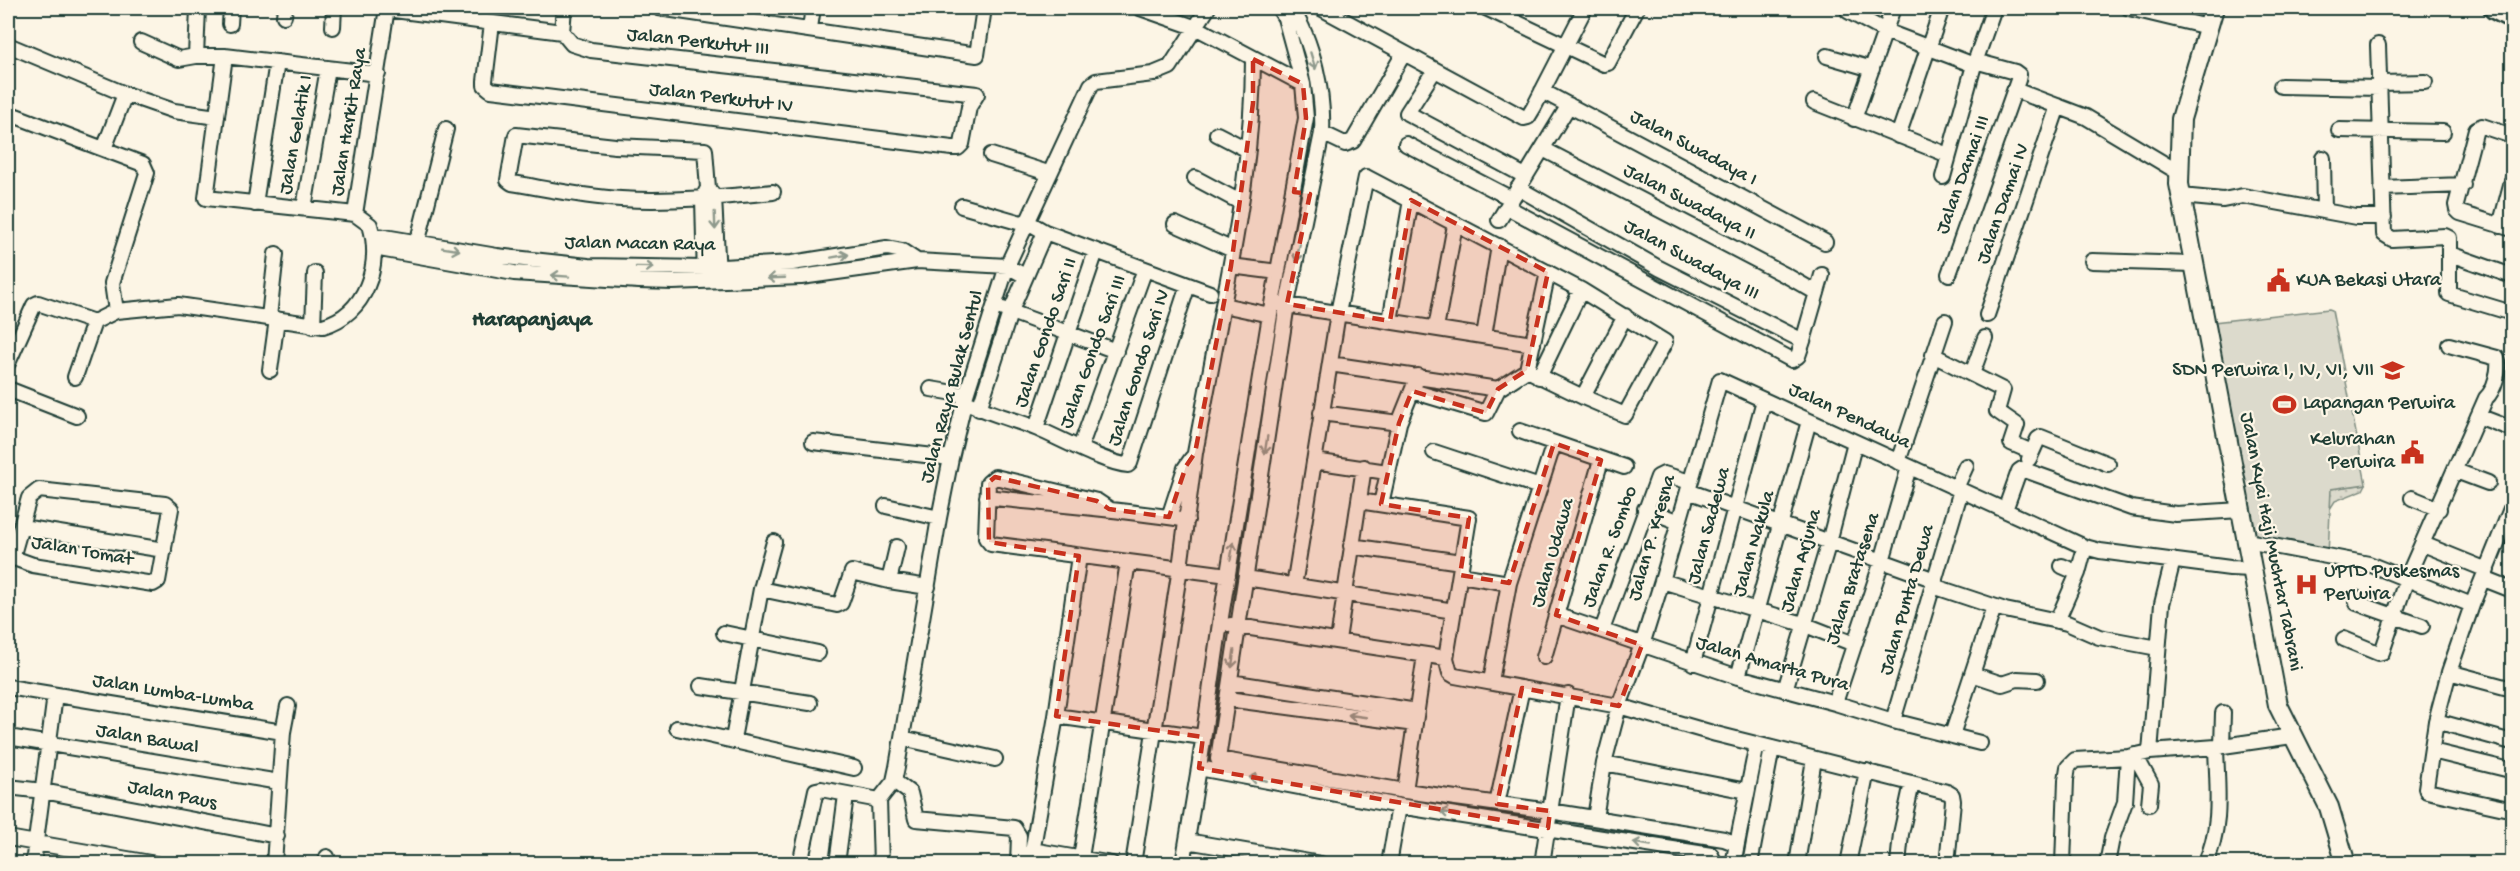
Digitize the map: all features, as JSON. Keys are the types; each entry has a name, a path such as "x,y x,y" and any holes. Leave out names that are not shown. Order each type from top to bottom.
{"main road":[{"path":"2495,8 2512,17"}],"street":[{"path":"196,56 198,8"},
{"path":"230,24 231,8"},
{"path":"333,27 334,8"},
{"name":"Jalan Perkutut III","path":"387,8 562,32 572,44 591,50 977,94"},
{"name":"Jalan Harkit Raya","path":"374,242 370,225 355,214 387,8"},
{"path":"562,32 564,8"},
{"path":"659,8 810,28 977,54 984,8"},
{"path":"810,28 813,8"},
{"path":"1140,8 1197,28 1303,84"},
{"name":"Jalan Raya Bulak Sentul","path":"879,800 894,781 951,458 966,398 1007,266 1090,85 1096,81 1163,72 1170,67 1208,8"},
{"path":"1183,864 1271,309 1306,118 1303,84 1285,18 1279,8"},
{"path":"1291,8 1301,26 1317,75 1323,111 1322,133 1287,304 1217,757 1221,761 1405,791 1594,818 1724,839 1737,844"},
{"path":"1321,8 1522,118 1528,117 1585,8"},
{"path":"1486,8 1600,64 1608,63 1637,8"},
{"path":"1854,119 1893,8"},
{"path":"1898,136 1942,8"},
{"path":"1943,177 1974,63 1994,8"},
{"path":"2129,8 2208,27"},
{"name":"Jalan Kyai Haji Muchtar Tabrani","path":"2214,8 2181,119 2178,172 2181,196 2278,705 2329,807 2346,864"},
{"path":"1848,11 1885,31 1928,48 1974,63 2015,72 2019,75 2015,90 2082,115 2178,172"},
{"name":"Jalan Perkutut IV","path":"492,23 484,81 491,90 951,148 958,148 962,144 969,107 977,94"},
{"path":"141,42 175,58 225,56 378,74"},
{"path":"8,45 125,94 182,113 217,117"},
{"path":"2378,45 2385,234 2392,239 2445,236 2449,238 2449,294 2512,313"},
{"path":"1322,133 1345,144 1353,141 1404,53"},
{"path":"225,56 206,198 355,214"},
{"path":"1827,56 1872,69"},
{"path":"1133,864 1180,568 1195,453 1231,266 1253,103 1253,59"},
{"path":"255,204 277,62"},
{"name":"Jalan Gelatik I","path":"304,208 328,68"},
{"path":"1434,71 1407,113 1516,193 1792,360 1798,356 1822,275"},
{"path":"2281,86 2380,86 2425,82"},
{"name":"Jalan Damai III","path":"1949,274 2015,90"},
{"name":"Jalan Swadaya I","path":"1542,91 1825,242"},
{"path":"104,149 125,94"},
{"path":"1814,102 1948,155"},
{"path":"1499,220 1569,105"},
{"name":"Jalan Damai IV","path":"1987,315 2058,106"},
{"path":"8,113 143,164 147,173 112,283 116,311"},
{"path":"2512,136 2482,126 2476,129 2457,210 2506,227 2512,181"},
{"path":"417,244 446,129"},
{"path":"2339,130 2443,132"},
{"path":"1217,134 1248,150"},
{"path":"711,274 708,194 707,155 703,149 644,148 517,135 515,137 510,182 622,199 708,194 772,192"},
{"path":"1406,144 1516,193"},
{"name":"Jalan Swadaya II","path":"1542,149 1817,293"},
{"path":"991,155 1048,173"},
{"path":"2323,158 2324,211"},
{"path":"1294,586 1338,312 1366,177 1581,290 1664,340 1665,345 1660,355 1626,414 1623,415 1533,373"},
{"path":"1195,178 1240,202"},
{"path":"2382,188 2463,185"},
{"path":"1294,192 1310,194"},
{"name":"Jalan Swadaya III","path":"1516,193 1803,341"},
{"path":"2181,196 2223,200 2242,196 2356,217 2384,217"},
{"path":"1390,321 1411,200"},
{"path":"962,206 1026,223 1210,293"},
{"path":"1174,224 1233,250"},
{"path":"1436,328 1455,225"},
{"path":"979,409 1010,313 1045,232"},
{"path":"75,377 94,322 116,311 178,305 313,326 334,323 353,309 364,296 370,279 374,242"},
{"name":"Jalan Macan Raya","path":"374,242 417,244 588,272 673,282 711,274 810,277 917,261 1007,266 1025,276"},
{"name":"Jalan Macan Raya","path":"374,242 514,273 588,272"},
{"path":"1484,336 1499,246"},
{"name":"Jalan Gondo Sari II","path":"1036,428 1096,251"},
{"path":"270,370 276,254"},
{"path":"2450,254 2512,276"},
{"path":"2092,261 2194,264"},
{"path":"1231,266 1278,272"},
{"name":"Jalan Gondo Sari III","path":"1080,448 1145,269"},
{"path":"1533,373 1533,344 1548,272"},
{"path":"313,326 315,273"},
{"name":"Jalan Gondo Sari IV","path":"1080,448 1122,465 1130,463 1188,285"},
{"path":"1330,364 1498,388 1533,373 1581,290"},
{"path":"8,363 34,305 38,303 94,322"},
{"path":"994,304 1010,313 1116,351"},
{"path":"1223,306 1271,309 1287,304 1533,344"},
{"path":"1583,397 1625,316"},
{"name":"Jalan Bratasena","path":"1835,703 1882,561 1904,464 1933,355 1945,321"},
{"path":"1972,374 1985,338"},
{"path":"2344,639 2380,653 2408,578 2478,416 2490,394 2499,361 2495,357 2449,345"},
{"path":"1933,355 2003,390 1997,411 2017,425 2012,445 2032,452"},
{"path":"1381,504 1398,423 1418,376"},
{"name":"Jalan Pendawa","path":"1720,380 2085,547 2100,551 2252,569"},
{"name":"Jalan P. Kresna","path":"1594,818 1604,763 1619,706 1642,645 1662,581 1720,380"},
{"path":"1412,391 1485,414 1498,388"},
{"path":"8,389 77,416"},
{"path":"931,389 966,398 979,409 1036,428 1080,448"},
{"name":"Jalan Sadewa","path":"1693,663 1764,400"},
{"path":"1321,413 1398,423"},
{"path":"2478,416 2512,429"},
{"name":"Jalan Nakula","path":"1738,677 1809,421"},
{"path":"1520,431 1624,467"},
{"path":"2024,470 2041,437 2108,464"},
{"path":"813,442 951,458"},
{"name":"Jalan Arjuna","path":"1785,690 1829,542 1855,442"},
{"path":"1491,681 1509,583 1554,443"},
{"path":"1434,452 1540,488"},
{"path":"1169,517 1185,468 1195,453"},
{"name":"Jalan Udawa","path":"1544,657 1601,460"},
{"path":"1314,461 1387,472"},
{"name":"Jalan Punta Dewa","path":"1893,721 1966,466"},
{"path":"1338,640 1364,467"},
{"path":"2005,510 2019,471 2024,470 2075,490 2132,508 2176,514 2241,510"},
{"path":"2456,471 2488,483"},
{"name":"Jalan R. Sombo","path":"1602,630 1646,509 1661,475 1689,486"},
{"path":"1109,508 1097,501 995,477 988,483 986,538 989,542 1079,556 1228,575"},
{"path":"1689,486 1735,507 1882,561 1994,607 2057,621 2099,637 2158,648"},
{"path":"10,557 22,527 29,498 39,490 165,504 172,512 164,550 22,527"},
{"path":"987,497 1088,509 1109,508 1187,520"},
{"path":"2412,498 2439,509"},
{"path":"1359,501 1469,518 1446,658 1450,673 1455,676 1619,706 1952,795 1947,864"},
{"path":"886,506 939,518"},
{"path":"2504,808 2427,791 2436,721 2450,672 2472,605 2507,531 2512,506"},
{"path":"1646,509 1678,522"},
{"path":"2247,541 2369,564 2472,605"},
{"path":"734,739 761,589 774,542"},
{"path":"2423,544 2485,574 2512,590"},
{"path":"1351,546 1461,569 1509,583"},
{"path":"889,581 897,547"},
{"path":"2057,621 2078,573 2085,547"},
{"name":"Jalan Tomat","path":"10,557 33,565 151,584 158,581 164,550"},
{"path":"1079,556 1056,716 1031,857 1082,858 1112,864"},
{"path":"2150,752 2162,604 2174,560"},
{"path":"1082,858 1128,562"},
{"path":"2061,566 2078,573"},
{"path":"761,589 837,605 841,603 852,572 928,587"},
{"path":"1246,578 1454,611"},
{"path":"1662,581 1803,624 1854,644"},
{"path":"2356,598 2357,603 2422,626"},
{"path":"1952,735 1994,607"},
{"name":"Jalan Amarta Pura","path":"1556,615 1738,677 1980,743"},
{"path":"1220,623 1446,658"},
{"path":"724,633 818,653"},
{"path":"1405,791 1425,655"},
{"path":"2450,672 2512,689"},
{"path":"1972,674 2002,684 2018,679 2037,680"},
{"path":"1230,682 1416,717"},
{"path":"701,686 810,703"},
{"name":"Jalan Lumba-Lumba","path":"8,687 283,732"},
{"path":"1497,804 1522,688"},
{"path":"33,864 55,695"},
{"path":"1542,864 1568,695"},
{"path":"1227,699 1416,717"},
{"path":"274,864 283,732 288,706"},
{"path":"2205,864 2214,845 2218,825 2219,746 2223,713"},
{"path":"1056,716 1203,737"},
{"path":"2436,721 2512,742"},
{"path":"677,728 734,739 854,768"},
{"path":"2063,864 2068,767 2075,760 2131,756 2292,736"},
{"name":"Jalan Bawal","path":"8,737 279,782"},
{"path":"902,738 995,759"},
{"path":"1733,864 1757,744"},
{"path":"1750,864 1772,748"},
{"path":"2432,751 2510,770"},
{"path":"2131,756 2151,784 2150,804"},
{"path":"2107,864 2112,838 2125,801 2131,756"},
{"path":"1797,864 1814,759"},
{"path":"1604,763 1747,791"},
{"path":"1199,768 1399,806 1711,855 1715,864"},
{"path":"1848,864 1867,771"},
{"path":"894,781 909,793 916,819 1014,828 1019,836 1018,864"},
{"path":"1898,864 1901,834 1912,783"},
{"name":"Jalan Paus","path":"8,787 43,791 277,836"},
{"path":"800,864 814,792 821,789 879,800 881,864"},
{"path":"837,864 846,795"},
{"path":"1389,864 1399,806"},
{"path":"8,838 156,864"},
{"path":"1187,841 1284,860 1321,864"}],"highlighted area":[{"path":"1253,59 1303,84 1306,118 1294,192 1310,194 1287,304 1390,321 1411,200 1548,272 1527,370 1498,389 1486,413 1412,391 1399,423 1381,504 1469,518 1460,575 1509,583 1554,443 1601,460 1556,615 1642,645 1619,706 1522,688 1497,804 1550,811 1548,828 1199,768 1203,737 1056,716 1079,556 989,542 988,483 995,477 1097,501 1109,509 1169,517 1186,466 1195,453 1231,266 1253,103"}],"shaded area":[{"name":"Lapangan Perwira","path":"2332,310 2366,484 2331,489 2328,556 2247,541 2205,323"},
{"path":"2366,484 2363,490 2335,501 2330,509 2330,489"}],"place":[{"name":"KUA Bekasi Utara","path":"2278,281"},
{"name":"SDN Perwira I, IV, VI, VII","path":"2392,371"},
{"name":"Lapangan Perwira","path":"2285,404"},
{"name":"Kelurahan Perwira","path":"2413,452"},
{"name":"UPTD Puskesmas Perwira","path":"2306,584"}],"district":[{"name":"Harapanjaya","path":"532,321"}]}
